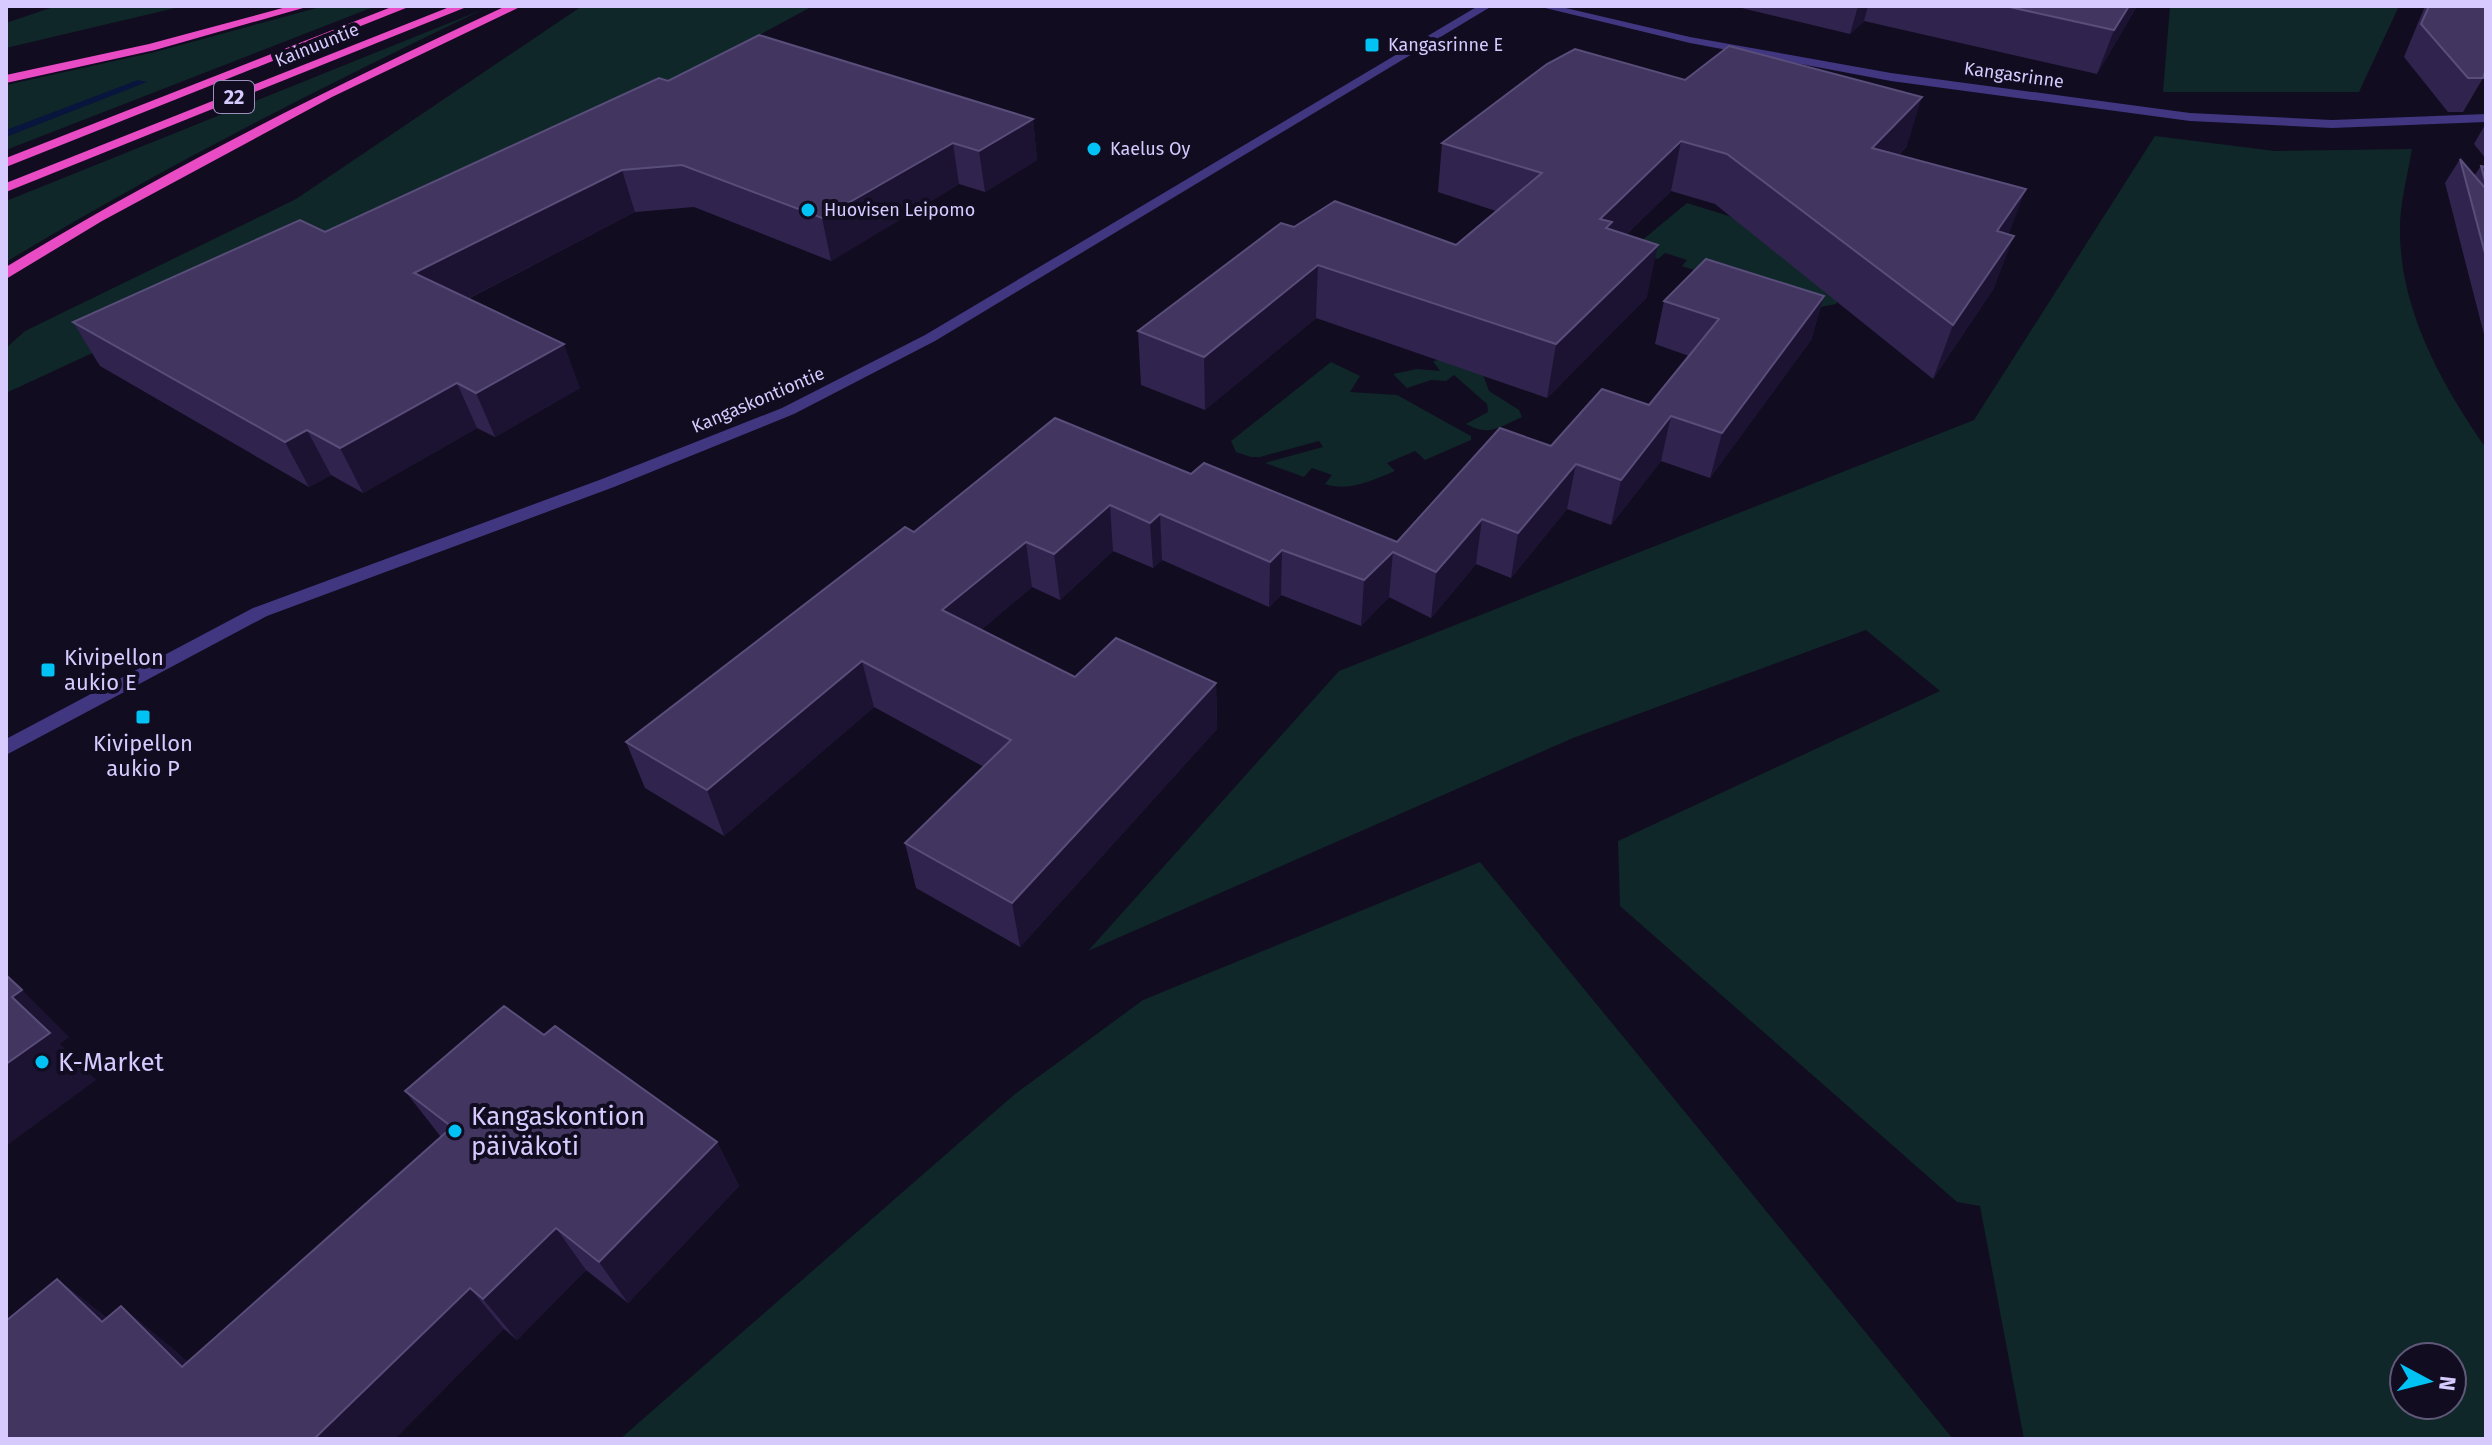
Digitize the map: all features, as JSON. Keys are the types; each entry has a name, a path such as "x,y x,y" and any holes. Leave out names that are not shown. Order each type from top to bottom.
{"highway":[{"path":"6,79 151,47 304,6"},
{"name":"Kainuuntie","path":"6,163 405,6"},
{"name":"Kainuuntie","path":"6,188 463,6"},
{"path":"6,274 97,218 327,94 516,6"}],"street":[{"name":"Kangaskontiontie","path":"6,748 260,612 622,478 788,411 888,362 1486,6"},
{"name":"Kangasrinne","path":"1543,6 1690,40 1891,77 2190,117 2332,124 2486,118"}],"green space":[{"path":"56,6 184,6 6,48 6,23"},
{"path":"324,6 376,6 6,150 6,85 155,52"},
{"path":"582,6 813,6 643,98 6,393 6,348 25,331 296,199"},
{"path":"2170,6 2399,6 2359,92 2163,92"},
{"path":"484,9 242,130 6,262 6,201"},
{"path":"2155,136 2275,151 2412,149 2400,218 2407,287 2415,316 2439,371 2486,448 2486,1439 2024,1439 1980,1206 1957,1202 1620,906 1618,841 1940,691 1866,630 1573,738 1088,951 1339,671 1974,420"},
{"path":"1687,203 1729,216 1848,272 1836,304 1815,308 1731,282 1741,269 1724,264 1715,277 1682,266 1687,260 1665,253 1658,259 1635,251 1634,247"},
{"path":"1444,359 1476,368 1484,377 1489,391 1519,410 1522,417 1494,429 1474,428 1466,424 1488,412 1487,404 1454,375 1446,381 1431,380 1407,388 1393,374 1417,369 1440,371 1433,361"},
{"path":"1331,362 1360,376 1350,392 1397,395 1471,436 1471,440 1425,460 1415,451 1387,463 1395,471 1361,484 1343,487 1325,484 1332,475 1312,468 1304,477 1265,463 1323,447 1319,441 1260,457 1236,452 1231,441"},
{"path":"1480,862 1953,1439 620,1439 1015,1094 1143,1000"}],"building":[{"path":"2005,6 2129,6 2114,30"},
{"path":"2429,6 2486,6 2486,69 2483,78 2468,78 2421,24"},
{"path":"759,35 1033,119 979,151 953,143 822,218 682,165 622,170 414,273 564,344 476,393 457,383 340,448 307,430 285,442 73,322 300,220 325,232 659,78 668,81"},
{"path":"1729,46 1922,97 1872,148 2026,189 1997,231 2014,236 1953,325 1727,154 1681,141 1600,219 1612,222 1606,228 1658,245 1556,344 1318,265 1204,357 1138,331 1281,223 1294,227 1335,201 1456,245 1542,173 1442,143 1547,64 1575,49 1685,80"},
{"path":"2460,159 2486,189 2486,257"},
{"path":"2481,166 2486,167 2486,184"},
{"path":"1706,259 1824,296 1722,433 1671,416 1621,480 1576,464 1518,533 1482,519 1436,572 1393,552 1364,580 1282,550 1270,562 1160,514 1150,523 1110,505 1054,554 1026,542 942,610 1075,677 1116,638 1216,683 1012,903 905,843 1011,740 862,661 707,790 626,742 905,527 914,532 1055,418 1191,474 1204,463 1397,542 1500,428 1551,446 1602,389 1649,405 1719,319 1664,301"},
{"path":"6,975 22,990 12,997 50,1033 6,1064"},
{"path":"504,1006 544,1035 555,1026 717,1142 599,1262 556,1228 483,1299 470,1288 314,1439 6,1439 6,1321 57,1279 102,1322 121,1306 182,1367 452,1127 405,1091"}],"waterway":[{"path":"6,134 142,82"}],"place":[{"name":"Kangasrinne E","path":"1372,45"},
{"name":"Kaelus Oy","path":"1094,149"},
{"name":"Huovisen Leipomo","path":"808,210"},
{"name":"Kivipellon aukio E","path":"48,670"},
{"name":"Kivipellon aukio P","path":"143,717"},
{"name":"K-Market","path":"42,1062"},
{"name":"Kangaskontion päiväkoti","path":"455,1131"}]}
